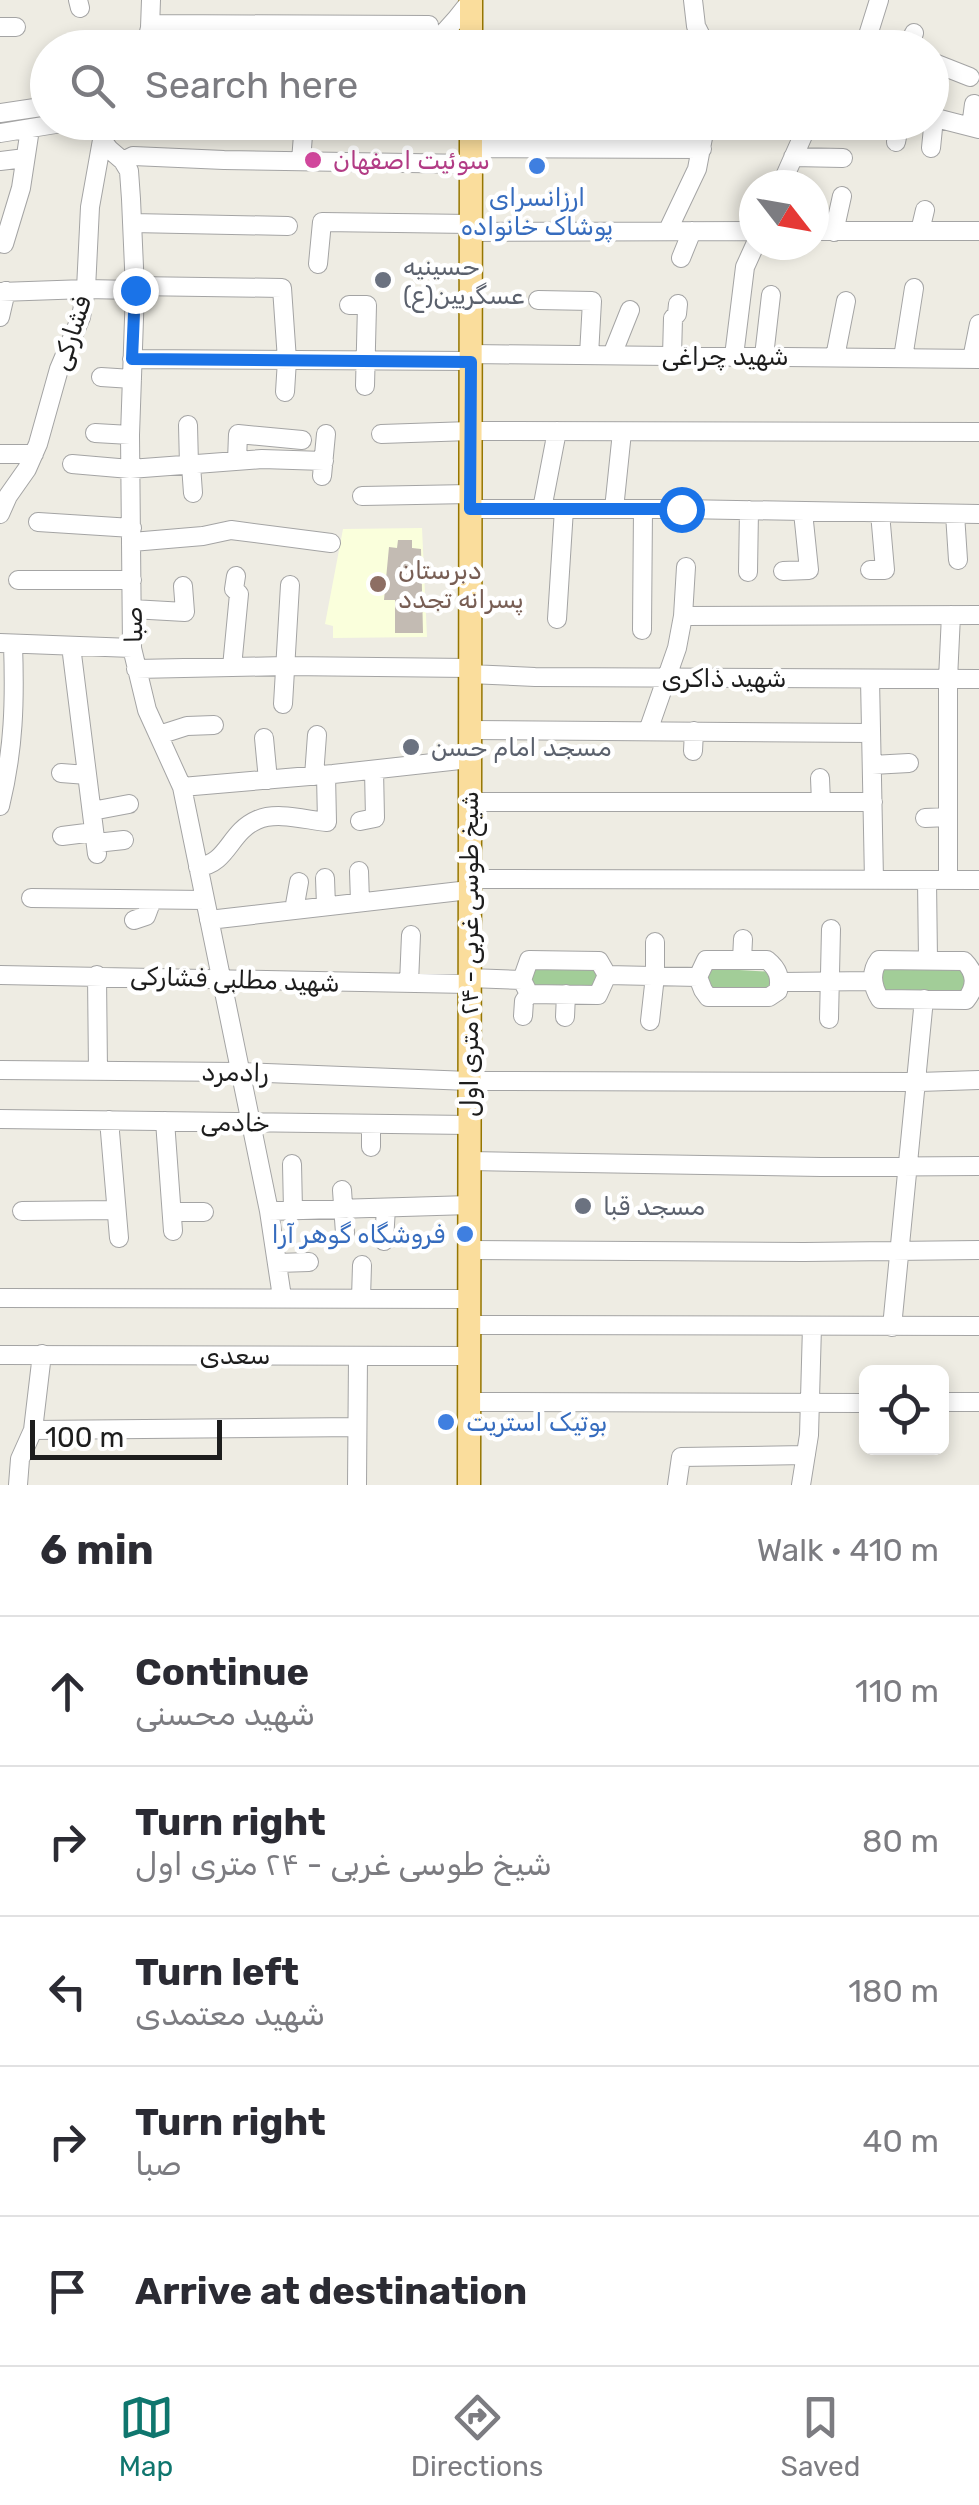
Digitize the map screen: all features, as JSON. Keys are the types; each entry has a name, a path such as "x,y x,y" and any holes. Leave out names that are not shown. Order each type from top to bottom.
{"main road":[{"path":"467,30 471,0"},
{"name":"شیخ طوسی غربی - ۲۴ متری اول","path":"469,1485 471,140"}],"street":[{"path":"149,30 150,0"},
{"path":"445,30 471,0"},
{"path":"693,0 698,30"},
{"path":"868,30 874,1"},
{"path":"150,24 429,25"},
{"path":"949,69 970,77"},
{"path":"949,122 975,128 974,104"},
{"path":"0,114 30,109"},
{"path":"0,133 30,128 21,188 4,244"},
{"name":"فشارکی","path":"0,514 34,454 58,370 81,317 90,208 101,140"},
{"path":"109,140 124,161 133,156 301,162 702,148"},
{"path":"301,162 303,140"},
{"path":"668,230 697,169 703,140"},
{"path":"787,170 801,140"},
{"path":"931,148 932,140"},
{"path":"793,157 839,153"},
{"path":"0,161 25,158"},
{"name":"صبا","path":"124,161 129,171 135,288 130,435 132,648 147,710 182,787 269,1211 282,1297"},
{"path":"834,232 842,196"},
{"path":"920,232 924,210"},
{"path":"318,264 322,222 739,231"},
{"path":"132,224 288,226"},
{"path":"681,258 692,231"},
{"path":"829,232 979,232"},
{"path":"734,356 748,260"},
{"path":"0,317 3,291 282,288 285,392"},
{"path":"903,358 914,288"},
{"path":"764,356 770,295"},
{"path":"538,300 592,301 589,355"},
{"path":"835,357 846,301"},
{"path":"672,356 673,318 678,304"},
{"path":"349,305 367,305 365,386"},
{"path":"612,355 630,310"},
{"path":"976,359 979,324"},
{"name":"شهید چراغی","path":"132,359 366,361 589,355 976,359"},
{"path":"100,377 132,380"},
{"path":"188,425 194,493"},
{"path":"542,509 557,431"},
{"path":"614,509 622,432"},
{"path":"381,434 979,432"},
{"path":"95,433 130,435"},
{"path":"237,462 238,434 302,440"},
{"path":"72,464 130,469 262,459 323,468 326,434"},
{"path":"0,454 34,454"},
{"path":"362,496 542,509 979,514"},
{"path":"557,620 564,509"},
{"path":"642,630 643,509"},
{"path":"748,572 749,510"},
{"path":"784,571 809,570 802,512"},
{"path":"870,570 885,570 880,513"},
{"path":"955,514 958,560"},
{"path":"48,518 132,535 203,536 231,530 331,542"},
{"path":"648,730 677,648 686,566"},
{"path":"232,667 239,594 234,589 236,576"},
{"path":"18,580 132,580"},
{"path":"283,704 290,585"},
{"path":"132,610 185,612 183,586"},
{"path":"948,880 951,615"},
{"path":"682,616 979,615"},
{"path":"0,806 15,716 7,643 132,648"},
{"path":"70,646 96,843"},
{"name":"شهید ذاکری","path":"136,669 286,666 667,678 979,679"},
{"path":"870,679 874,880"},
{"path":"159,736 188,726 214,725"},
{"path":"469,730 872,733"},
{"path":"694,731 694,752"},
{"path":"198,867 210,866 218,860 232,838 258,819 285,816 327,822 317,734"},
{"path":"264,738 268,780"},
{"path":"182,787 469,759"},
{"path":"872,764 909,763"},
{"path":"360,821 375,818 374,770"},
{"path":"61,773 87,775"},
{"path":"820,778 822,802"},
{"path":"468,802 873,802"},
{"path":"92,811 129,804"},
{"path":"925,818 948,817"},
{"path":"62,836 96,843 124,840"},
{"path":"359,872 360,902"},
{"path":"325,878 326,906"},
{"path":"927,880 928,960"},
{"path":"209,920 469,884 979,880"},
{"path":"294,910 299,882"},
{"path":"31,898 204,900"},
{"path":"134,920 146,916 152,900"},
{"path":"829,1018 831,929"},
{"path":"409,983 411,934"},
{"path":"742,960 743,939"},
{"path":"650,1021 655,942"},
{"path":"523,1016 530,960 566,952 599,961 608,975"},
{"path":"706,960 742,960 768,960 775,966 780,982 778,991 743,1005 708,997 698,977 706,960"},
{"path":"879,960 928,960 964,960 977,983 966,1000 880,999 873,980 873,969 879,960"},
{"name":"شهید مطلبی فشارکی","path":"7,980 96,976 221,979 312,973 409,983 469,981 566,994"},
{"path":"608,975 698,977"},
{"path":"565,1016 566,994 598,995 608,975"},
{"path":"96,976 98,1071"},
{"path":"780,982 873,980"},
{"path":"892,1327 924,999"},
{"name":"رادمرد","path":"0,1070 240,1072 469,1080 979,1080"},
{"name":"خادمی","path":"0,1119 470,1125"},
{"path":"109,1120 118,1238"},
{"path":"165,1121 173,1222 204,1212"},
{"path":"371,1124 372,1147"},
{"path":"470,1161 979,1166"},
{"path":"292,1164 292,1210"},
{"path":"269,1211 343,1199 386,1208 470,1205"},
{"path":"343,1199 345,1233"},
{"path":"384,1241 386,1208"},
{"path":"22,1210 116,1210"},
{"path":"469,1250 979,1250"},
{"path":"276,1263 309,1262"},
{"path":"361,1298 362,1264"},
{"path":"0,1298 469,1298"},
{"path":"469,1325 979,1326"},
{"path":"800,1485 806,1455 812,1326"},
{"path":"18,1485 20,1459 33,1430 42,1354"},
{"name":"سعدی","path":"0,1355 469,1356"},
{"path":"357,1485 358,1356"},
{"path":"469,1402 859,1403"},
{"path":"949,1402 979,1402"},
{"path":"33,1430 357,1427"},
{"path":"677,1485 681,1457 806,1455"}],"shaded area":[{"name":"دبرستان پسرانه تجدد","path":"422,528 427,637 333,638 333,626 325,624 343,529"}],"green space":[{"path":"882,965 964,969 968,976 965,994 882,992"},
{"path":"533,967 597,969 601,976 596,990 534,989 530,976"},
{"path":"706,968 773,972 771,991 709,990"}],"building":[{"path":"398,540 412,540 412,548 421,549 423,633 395,633 395,600 384,600 389,547 397,548"}],"place":[{"name":"سوئیت اصفهان","path":"313,160"},
{"name":"ارزانسرای پوشاک خانواده","path":"537,166"},
{"name":"حسینیه عسگریین(ع)","path":"383,280"},
{"name":"دبرستان پسرانه تجدد","path":"378,584"},
{"name":"مسجد امام حسن","path":"411,747"},
{"name":"مسجد قبا","path":"583,1206"},
{"name":"فروشگاه گوهر آرا","path":"465,1234"},
{"name":"بوتیک استریت","path":"446,1422"}],"route":[{"path":"135,290 132,359 471,362 470,509 681,509"}]}
